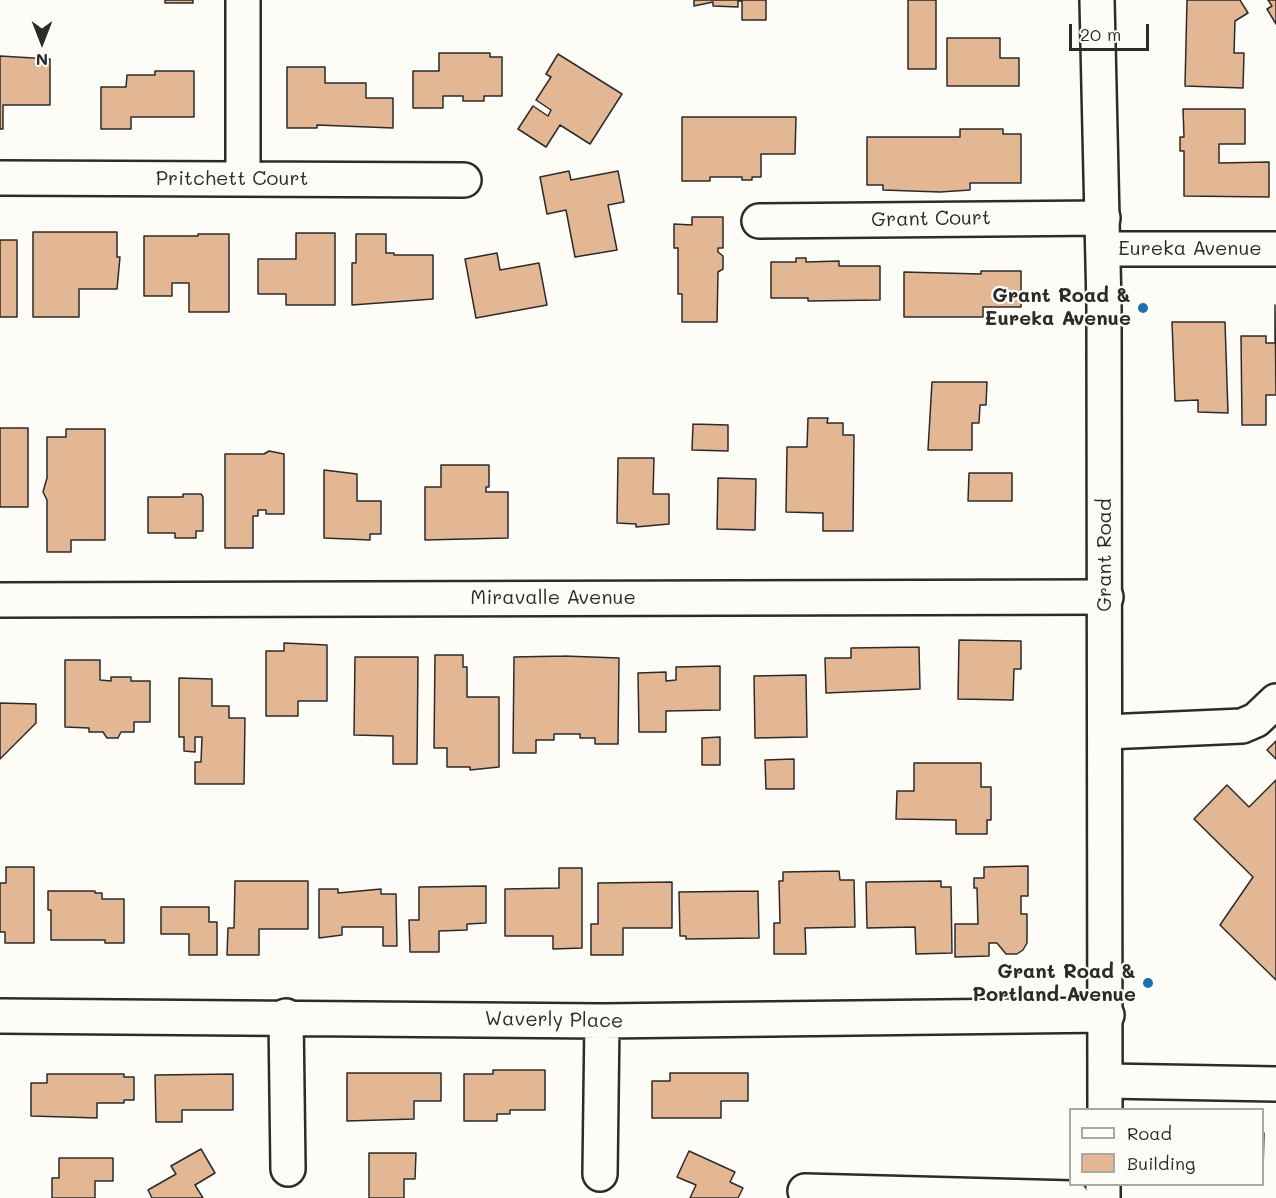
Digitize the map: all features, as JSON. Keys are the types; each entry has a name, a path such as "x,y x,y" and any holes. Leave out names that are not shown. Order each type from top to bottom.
{"street":[{"path":"243,0 243,178"},
{"name":"Grant Road","path":"1097,0 1103,234 1106,597 1106,1096"},
{"name":"Pritchett Court","path":"0,178 464,180"},
{"name":"Grant Court","path":"759,221 1103,234"},
{"name":"Eureka Avenue","path":"1103,234 1276,249"},
{"name":"Miravalle Avenue","path":"0,600 1106,597"},
{"path":"1106,732 1242,726 1256,720 1276,701"},
{"name":"Waverly Place","path":"0,1016 286,1016 603,1021 1107,1015"},
{"path":"286,1016 288,1169"},
{"path":"600,1174 603,1021"},
{"path":"1106,1096 1276,1084"},
{"path":"805,1191 1072,1198"}],"building":[{"path":"165,0 193,0 193,3 165,3"},
{"path":"694,0 766,0 766,20 742,20 742,1 738,1 738,7 713,6 713,2 694,6"},
{"path":"908,0 936,0 936,69 908,69"},
{"path":"1187,0 1240,0 1248,13 1235,21 1234,53 1244,53 1243,88 1185,86"},
{"path":"1268,0 1276,0 1276,24 1267,9 1272,6"},
{"path":"947,38 1000,38 1000,58 1019,58 1019,86 947,86"},
{"path":"439,53 490,53 490,57 502,57 502,96 484,96 484,101 463,101 463,96 443,96 443,108 413,108 413,71 439,71"},
{"path":"558,54 622,94 590,144 560,125 546,147 518,129 533,106 548,116 551,110 536,100 551,77 546,74"},
{"path":"0,56 50,59 50,105 3,105 3,129 0,129"},
{"path":"287,67 325,67 325,83 366,83 366,98 393,98 393,128 317,125 317,128 287,128"},
{"path":"155,71 194,71 194,117 131,117 131,129 101,129 101,87 126,87 127,75 155,75"},
{"path":"1183,109 1245,109 1245,144 1219,144 1219,163 1269,162 1269,197 1184,196 1184,151 1180,151 1180,137 1184,137"},
{"path":"682,117 796,117 795,154 761,154 761,177 752,177 752,180 742,180 742,177 710,177 710,181 682,181"},
{"path":"960,129 1003,129 1003,134 1021,134 1021,183 970,183 970,190 940,192 883,190 883,185 867,185 867,137 960,137"},
{"path":"569,171 571,180 618,171 624,202 608,205 617,250 575,257 566,210 547,214 540,177"},
{"path":"692,217 723,217 723,248 718,248 718,252 723,256 723,269 718,272 717,322 682,322 682,294 678,294 678,248 674,248 674,224 692,225"},
{"path":"33,232 117,232 117,257 120,257 117,289 79,289 79,317 33,317"},
{"path":"296,233 335,233 335,305 286,305 286,294 258,294 258,259 296,259"},
{"path":"198,234 229,234 229,312 189,312 189,283 172,283 172,296 144,296 144,236 198,236"},
{"path":"356,234 386,234 386,253 433,255 433,299 352,305 352,263 356,263"},
{"path":"0,240 17,240 17,317 0,317"},
{"path":"497,253 500,270 539,263 547,305 476,318 465,259"},
{"path":"796,258 806,258 806,262 839,261 839,266 880,266 880,300 808,301 808,298 771,298 771,262 796,262"},
{"path":"981,271 1021,271 1021,307 983,307 983,317 904,317 904,272 981,274"},
{"path":"1275,305 1276,395 1266,395 1266,425 1242,425 1241,336 1266,336 1266,343 1275,343"},
{"path":"1172,322 1225,322 1228,413 1198,412 1198,400 1175,401"},
{"path":"932,382 987,382 986,405 980,405 979,423 972,423 972,450 928,450"},
{"path":"808,418 828,418 827,423 843,423 843,435 854,435 853,531 823,531 823,513 786,512 787,447 807,447"},
{"path":"693,424 728,425 728,451 692,450"},
{"path":"0,428 28,428 28,507 0,507"},
{"path":"66,429 105,429 105,540 71,540 71,552 47,552 47,500 43,492 47,478 47,437 66,437"},
{"path":"269,451 284,454 284,514 266,514 266,510 258,510 258,516 253,516 253,548 225,548 225,454 264,454"},
{"path":"618,458 654,458 653,494 669,494 669,524 636,527 636,524 617,523"},
{"path":"441,465 489,465 489,487 486,487 486,492 508,492 508,538 425,540 425,487 441,487"},
{"path":"324,470 357,474 357,501 381,501 381,534 370,534 370,540 324,538"},
{"path":"969,473 1012,473 1012,501 968,501"},
{"path":"718,478 756,479 755,530 717,529"},
{"path":"183,494 201,494 203,497 203,531 196,531 196,538 175,538 175,533 148,533 148,497 183,497"},
{"path":"959,640 1021,641 1021,669 1014,669 1013,700 958,699"},
{"path":"284,643 327,645 327,701 298,701 298,716 266,716 266,651 284,651"},
{"path":"919,647 920,689 826,693 825,658 851,658 851,648"},
{"path":"435,655 463,655 463,667 467,667 467,697 499,697 499,767 470,770 470,767 447,767 447,748 434,748"},
{"path":"355,657 418,657 417,764 393,764 393,736 354,735"},
{"path":"514,657 619,658 618,744 595,744 595,738 580,738 580,734 554,734 554,740 536,740 536,753 513,753"},
{"path":"65,660 100,660 100,680 111,681 111,677 131,677 131,681 150,681 150,722 134,722 134,732 121,732 118,738 107,738 103,732 89,732 89,728 65,727"},
{"path":"720,666 720,710 666,711 666,732 639,732 638,673 666,672 666,681 676,680 676,667"},
{"path":"806,675 807,737 755,738 754,676"},
{"path":"179,678 212,679 212,706 229,706 229,718 245,718 244,784 195,784 195,762 201,762 202,737 195,737 195,752 184,751 184,737 179,737"},
{"path":"0,703 36,704 36,723 0,759"},
{"path":"720,737 720,765 702,765 702,738"},
{"path":"1276,741 1276,759 1267,750"},
{"path":"794,759 794,789 766,789 765,760"},
{"path":"914,763 981,763 981,787 991,787 991,820 987,820 987,834 956,834 956,820 896,819 897,791 914,791"},
{"path":"1276,780 1276,980 1220,925 1253,877 1194,819 1227,785 1249,807"},
{"path":"1028,866 1028,896 1021,896 1021,914 1027,914 1027,943 1023,950 1017,954 1006,954 997,943 989,943 989,956 955,957 955,924 978,924 977,888 974,888 974,878 984,878 984,867"},
{"path":"6,867 34,867 34,943 5,943 5,932 0,932 0,883 6,883"},
{"path":"559,868 582,868 582,948 553,949 553,936 505,936 505,889 559,888"},
{"path":"839,871 840,880 854,880 855,927 805,928 806,954 774,954 774,923 780,923 779,881 783,881 783,872"},
{"path":"235,881 308,881 308,929 259,929 259,955 227,955 228,928 234,928"},
{"path":"941,881 941,887 951,887 952,953 916,954 915,927 867,928 866,882"},
{"path":"672,882 672,928 623,928 623,955 591,955 591,924 598,924 598,883"},
{"path":"486,886 486,923 467,924 467,930 439,931 439,952 410,952 409,920 419,920 419,887"},
{"path":"319,889 338,889 338,893 381,889 381,894 396,894 397,946 383,946 383,927 342,927 342,935 319,938"},
{"path":"48,891 95,891 95,893 102,893 102,899 124,899 124,943 105,943 105,940 51,940 51,910 48,910"},
{"path":"758,891 759,938 686,939 686,936 680,936 679,892"},
{"path":"161,907 209,907 209,922 217,922 217,955 189,955 189,934 161,934"},
{"path":"493,1070 545,1070 545,1110 510,1110 510,1114 497,1114 497,1121 464,1121 464,1074 493,1074"},
{"path":"347,1073 441,1073 441,1101 414,1101 414,1119 347,1121"},
{"path":"670,1073 748,1073 748,1101 721,1101 721,1118 652,1118 652,1081 670,1081"},
{"path":"47,1074 124,1074 124,1077 134,1077 134,1100 124,1100 124,1103 97,1103 97,1118 31,1116 31,1083 47,1083"},
{"path":"233,1074 233,1110 182,1110 182,1122 156,1122 155,1075"},
{"path":"201,1149 215,1173 195,1185 203,1198 152,1198 148,1190 176,1174 171,1166"},
{"path":"689,1151 735,1172 730,1182 743,1188 738,1198 690,1198 696,1185 677,1177"},
{"path":"369,1153 416,1153 415,1179 404,1179 404,1198 369,1198"},
{"path":"59,1158 113,1158 113,1181 95,1181 95,1198 52,1198 52,1178 59,1178"}],"place":[{"name":"Grant Road & Eureka Avenue","path":"1143,308"},
{"name":"Grant Road & Portland Avenue","path":"1148,983"}]}
